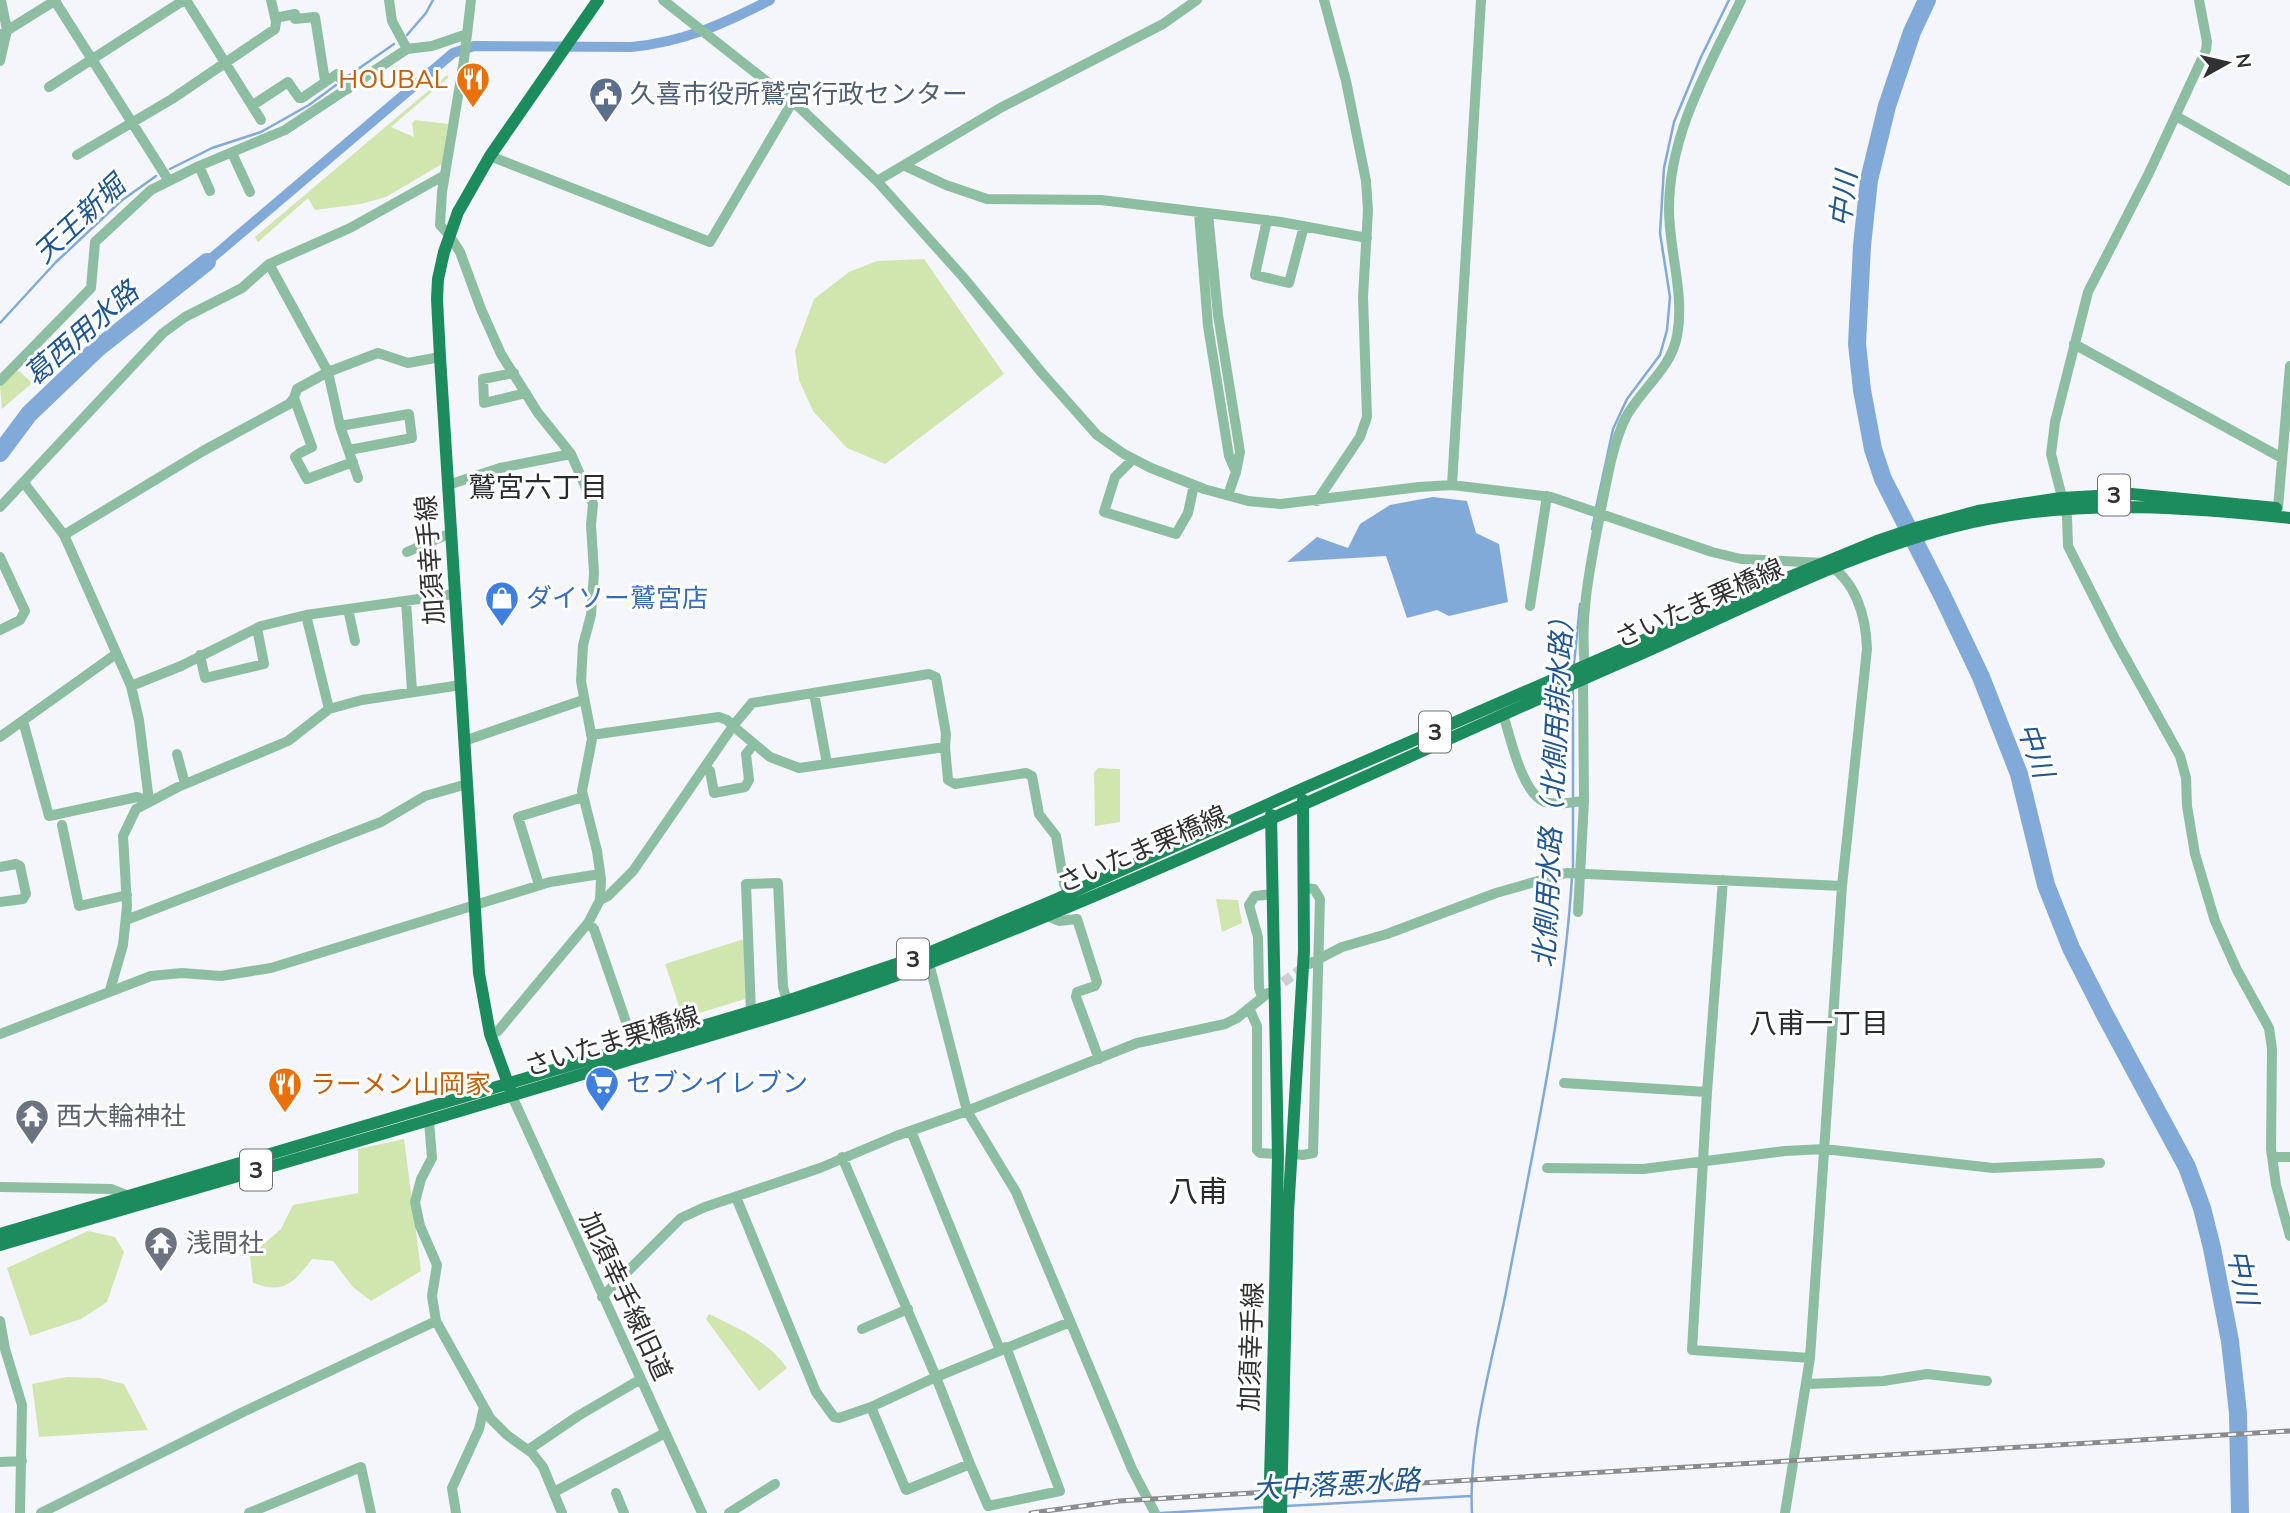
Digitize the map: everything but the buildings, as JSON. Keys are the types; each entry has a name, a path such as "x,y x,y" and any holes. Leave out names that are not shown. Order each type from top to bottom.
{"main road":[{"name":"加須幸手線","path":"512,1096 490,1034 481,993 454,594 438,279 449,235 472,186 598,0"},
{"name":"さいたま栗橋線","path":"0,1245 512,1096 825,999 929,963 1042,911 1068,893 1302,789 1577,676 1879,545 1941,526 2132,494 2194,498 2284,509"},
{"name":"さいたま栗橋線","path":"2063,504 2203,509 2290,518"},
{"name":"さいたま栗橋線","path":"0,1234 751,1012 926,954 1271,820 1503,714 1577,676"},
{"name":"加須幸手線","path":"1269,1513 1304,950 1302,789"},
{"name":"加須幸手線","path":"1269,804 1278,1154 1281,1513"}],"street":[{"path":"0,61 4,33 1,0"},
{"path":"4,33 56,0 169,181"},
{"path":"49,87 185,0 261,120"},
{"path":"77,155 172,99 275,29 271,0"},
{"path":"390,0 392,21 407,49"},
{"path":"471,0 440,225 460,252 501,354 538,413 571,454 593,505 591,525 594,573 591,615 583,645 581,681 591,745 583,782 583,797 600,874 600,900 588,923 498,1031 490,1034"},
{"path":"663,0 793,100 877,181 963,277 1097,435 1133,459 1194,485 1248,501 1281,504 1452,485 1546,496 1712,552 1741,559 1830,565 1858,600 1867,632 1866,670 1842,886 1811,1358 1785,1513"},
{"path":"877,181 1002,107 1163,24 1196,0"},
{"path":"1317,500 1360,436 1367,417 1363,297 1367,238 1366,181 1346,81 1324,0"},
{"path":"1452,485 1481,0"},
{"path":"1578,912 1574,873 1584,801 1577,676 1583,645 1584,608 1596,513 1617,437 1627,415 1668,360 1677,339 1679,317 1669,209 1674,152 1683,125 1741,0"},
{"path":"2199,0 2206,50 2149,173 2097,273 2083,309 2055,422 2051,454 2071,552 2115,639 2180,755 2186,778 2192,842 2211,910 2237,970 2269,1028 2272,1157 2276,1185 2290,1236"},
{"path":"275,18 295,14 295,19 315,17 325,81"},
{"path":"0,381 91,288 95,242 148,192 199,166 285,130 407,49 466,38"},
{"path":"253,105 288,82 299,98 337,74 348,89"},
{"path":"490,156 710,242 793,100"},
{"path":"2176,116 2290,181"},
{"path":"232,153 250,192"},
{"path":"199,166 210,191"},
{"path":"905,166 946,185 987,199 1101,200 1267,220 1367,238"},
{"path":"0,507 116,380 163,333 185,317 242,288 269,264 351,228 445,175"},
{"path":"1203,213 1240,452 1228,495"},
{"path":"1203,213 1208,326 1229,456 1236,472"},
{"path":"1267,220 1255,275 1289,283 1304,226"},
{"path":"269,264 328,372 340,426 358,478"},
{"path":"2074,344 2282,458"},
{"path":"64,535 203,451 289,404 297,388 328,372 378,353 408,363 440,357"},
{"path":"2284,509 2282,458 2290,366"},
{"path":"514,373 483,379 484,403 526,393"},
{"path":"294,398 312,447 295,457 307,480 353,463"},
{"path":"340,426 409,414 412,438 349,450"},
{"path":"448,485 500,468 571,454"},
{"path":"1133,459 1115,477 1104,512 1176,534 1188,513 1194,485"},
{"path":"24,483 64,535 131,686 139,720 149,801"},
{"path":"1530,606 1546,496"},
{"path":"407,552 451,533"},
{"path":"0,557 25,611 20,621 0,631"},
{"path":"131,686 181,666 257,628 306,615 454,594"},
{"path":"406,601 412,691"},
{"path":"348,609 355,641"},
{"path":"306,615 329,709"},
{"path":"200,656 205,678 264,664 257,628"},
{"path":"0,737 116,654"},
{"path":"600,900 608,896 633,871 733,726 752,703 929,674 936,677 946,734 948,779 955,784 1026,773 1032,776 1039,814 1056,836 1068,893"},
{"path":"110,990 123,945 126,920 123,836 136,809 185,784 288,741 329,709 362,700 461,685"},
{"path":"814,693 827,764"},
{"path":"464,741 583,700"},
{"path":"1503,714 1521,771 1535,796 1545,802 1558,804 1584,801"},
{"path":"591,735 719,717 727,720 770,757 799,768 945,747"},
{"path":"23,720 49,816 137,797 149,801"},
{"path":"705,767 710,771 714,793 745,787 749,780 747,754 754,744"},
{"path":"177,754 185,784"},
{"path":"126,920 381,821 425,796 467,784"},
{"path":"539,885 518,817 583,797"},
{"path":"62,825 79,906 127,895"},
{"path":"0,867 16,864 20,866 26,894 23,899 0,902"},
{"path":"1309,964 1318,957 1342,947 1387,934 1496,893 1574,873 1842,886"},
{"path":"0,1034 110,990 162,973 221,976 271,968 539,885 600,874"},
{"path":"1723,880 1692,1350 1811,1358"},
{"path":"751,1012 746,884 778,883 783,987 787,1001"},
{"path":"1292,1154 1303,1156 1313,1153 1320,898 1314,889 1304,888"},
{"path":"602,1297 681,1218 820,1168 842,1157 1138,1043 1225,1024 1265,995 1259,988 1258,937 1249,905 1255,895 1273,894"},
{"path":"1042,911 1059,921 1077,919 1097,982 1095,986 1077,992 1076,997 1099,1059"},
{"path":"588,923 594,929 634,1045"},
{"path":"929,963 967,1111 1016,1192 1132,1469 1155,1513"},
{"path":"1249,1008 1257,1026 1257,1150 1260,1153 1278,1154"},
{"path":"1564,1083 1707,1092"},
{"name":"加須幸手線旧道","path":"512,1096 702,1513"},
{"path":"429,1121 432,1158 421,1179 415,1202 420,1226 437,1265 432,1296 436,1321 490,1418 528,1450 543,1467 562,1513"},
{"path":"842,1157 908,1309 988,1506 1060,1490 911,1131"},
{"path":"1547,1168 1643,1169 1785,1151 1824,1149 1993,1168 2100,1163"},
{"path":"2272,1157 2290,1157"},
{"path":"0,1187 111,1189 131,1197"},
{"path":"736,1198 816,1392 834,1417 839,1418 871,1407 1070,1322"},
{"path":"862,1329 908,1309"},
{"path":"0,1321 3,1349 22,1405 20,1513"},
{"path":"41,1513 243,1412 436,1321"},
{"path":"1807,1384 1883,1381 1927,1374 1987,1381"},
{"path":"528,1450 641,1379"},
{"path":"456,1513 452,1488 479,1429 484,1407"},
{"path":"871,1407 906,1490 970,1464"},
{"path":"554,1492 665,1433"},
{"path":"0,1462 22,1461"},
{"path":"249,1513 361,1467 371,1513"},
{"path":"729,1513 775,1484"},
{"path":"615,1493 624,1513"}],"green space":[{"path":"447,75 448,78 391,127 414,137 412,123 415,120 448,124 442,164 386,197 361,204 315,210 308,198 258,242 255,237"},
{"path":"924,259 1004,374 885,464 847,448 813,411 799,380 795,351 814,299 849,272 877,261"},
{"path":"16,371 32,383 2,409 0,387"},
{"path":"1098,768 1120,769 1120,822 1095,826 1094,773"},
{"path":"1216,899 1238,900 1242,923 1222,932"},
{"path":"744,939 745,999 683,1018 665,964"},
{"path":"404,1139 421,1271 371,1301 353,1287 333,1261 312,1259 294,1280 281,1287 273,1288 253,1283 250,1256 281,1229 293,1205 358,1193 358,1149"},
{"path":"88,1231 115,1237 124,1252 107,1302 81,1319 30,1336 7,1268"},
{"path":"709,1314 762,1343 787,1368 759,1391 706,1319"},
{"path":"67,1377 100,1378 124,1384 148,1430 39,1437 32,1384"}],"water":[{"path":"1433,497 1467,501 1476,533 1499,544 1508,602 1449,616 1437,610 1407,618 1386,556 1287,562 1317,537 1348,548 1360,524 1390,505"}],"waterway":[{"name":"天王新堀","path":"407,35 426,13 433,0"},
{"path":"207,262 453,53 474,46 650,45 703,31 770,0"},
{"name":"北側用水路（北側用排水路）","path":"1596,508 1613,429 1627,399 1660,355 1667,330 1670,297 1660,233 1664,168 1674,122 1729,0"},
{"name":"中川","path":"1927,0 1912,32 1887,106 1869,180 1862,246 1857,344 1873,449 1883,479 1981,677 2019,774 2046,885 2071,948 2187,1167 2202,1208 2230,1341 2238,1413 2240,1513"},
{"name":"天王新堀","path":"348,76 394,44"},
{"name":"天王新堀","path":"170,169 212,148 261,132 309,105 336,85"},
{"name":"天王新堀","path":"0,323 56,262 121,201 156,176"},
{"name":"葛西用水路","path":"0,453 29,414 98,348 207,262"},
{"name":"北側用水路（北側用排水路）","path":"1592,529 1595,515"},
{"name":"北側用水路（北側用排水路）","path":"1574,664 1580,604"},
{"name":"北側用水路（北側用排水路）","path":"1573,688 1573,800"},
{"name":"北側用水路（北側用排水路）","path":"1573,807 1573,870"},
{"name":"北側用水路（北側用排水路）","path":"1472,1513 1477,1430 1506,1292 1554,1034 1572,877"},
{"name":"大中落悪水路","path":"1286,1506 1471,1496"},
{"name":"大中落悪水路","path":"1161,1513 1265,1507"}],"tunnel":[{"path":"1271,991 1307,965"}],"railway":[{"path":"1031,1513 1119,1501 2290,1431"}],"place":[{"name":"HOUBAL","path":"473,109"},
{"name":"久喜市役所鷲宮行政センター","path":"606,124"},
{"name":"ダイソー鷲宮店","path":"502,628"},
{"name":"セブンイレブン","path":"602,1113"},
{"name":"ラーメン山岡家","path":"285,1114"},
{"name":"西大輪神社","path":"32,1146"},
{"name":"浅間社","path":"161,1273"}],"district":[{"name":"鷲宮六丁目","path":"538,487"},
{"name":"八甫一丁目","path":"1819,1023"},
{"name":"八甫","path":"1198,1192"}]}
